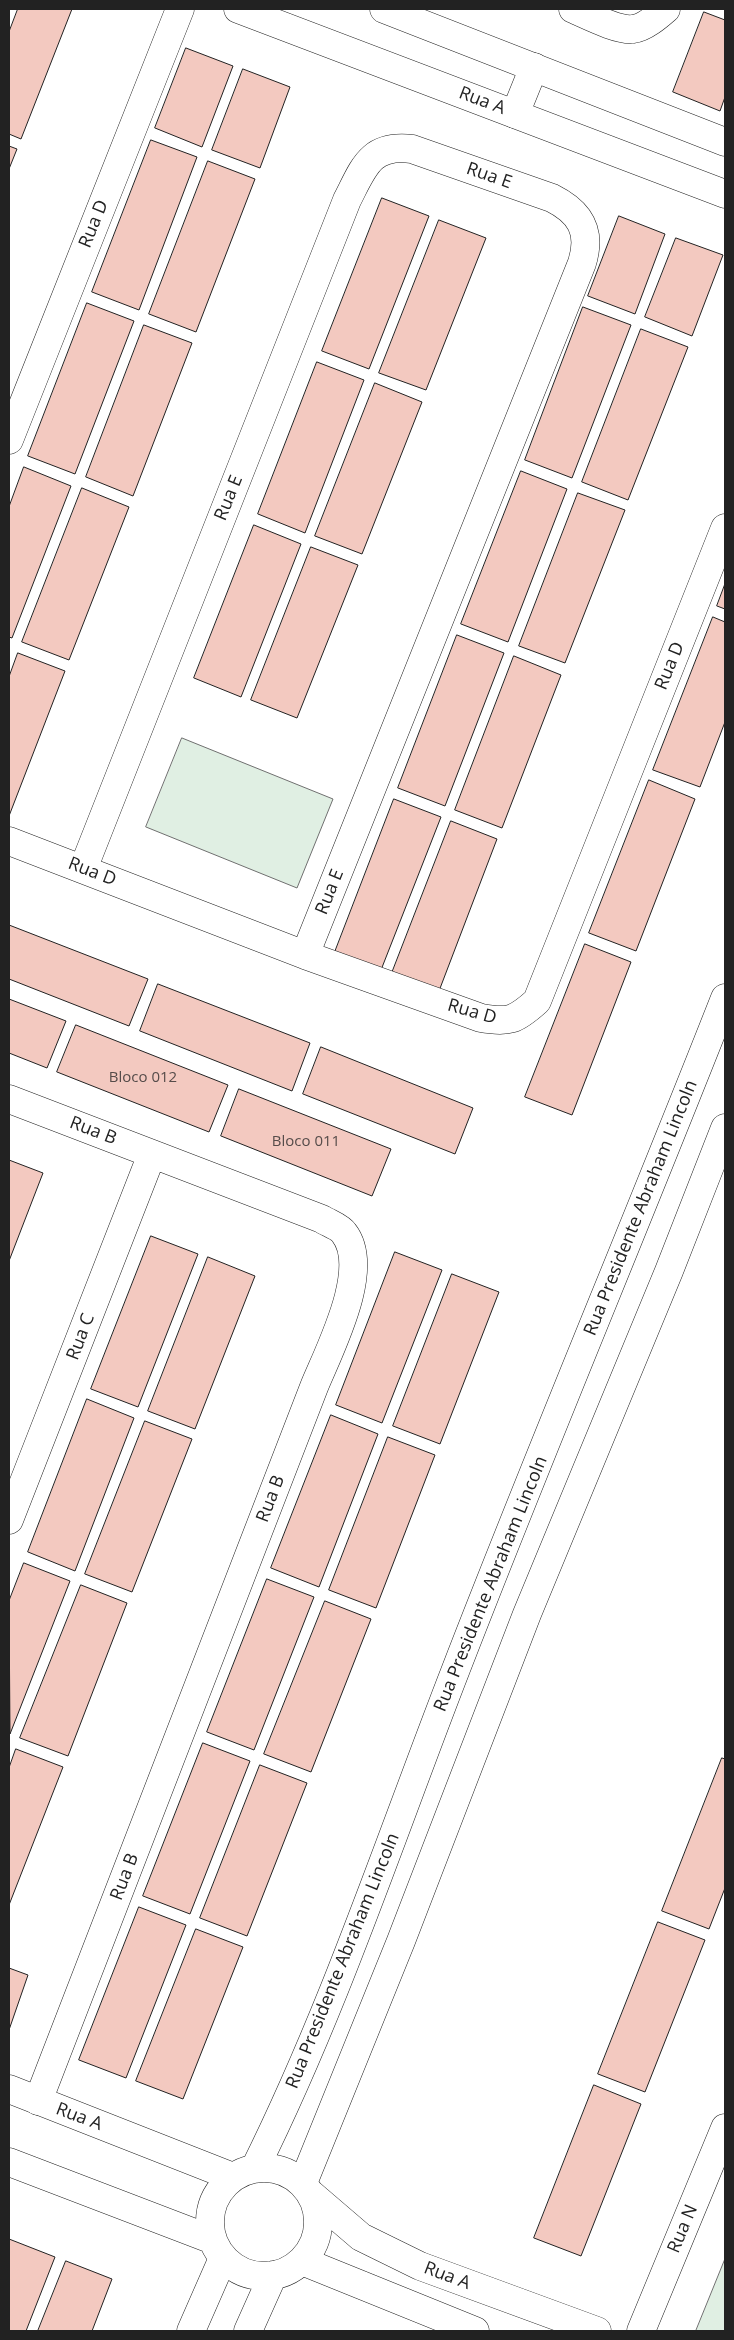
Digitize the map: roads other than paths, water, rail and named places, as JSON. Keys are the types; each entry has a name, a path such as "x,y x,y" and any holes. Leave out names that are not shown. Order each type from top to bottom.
{"street":[{"name":"Rua D","path":"9,440 180,9"},
{"name":"Rua A","path":"238,9 725,194"},
{"path":"384,9 725,142"},
{"path":"573,9 619,27 632,29 645,25 666,9"},
{"path":"515,114 534,67"},
{"name":"Rua E","path":"83,869 347,200 366,164 377,153 395,147 412,149 552,198 569,206 579,217 587,249 305,955"},
{"name":"Rua D","path":"9,842 305,955 481,1018 501,1022 513,1020 537,1002 725,528"},
{"name":"Rua Presidente Abraham Lincoln","path":"244,2173 280,2117 361,1923 459,1660 725,998"},
{"name":"Rua B","path":"9,1099 322,1219 344,1232 354,1260 344,1314 307,1405 38,2101"},
{"path":"308,2189 527,1614 669,1271 725,1128"},
{"name":"Rua C","path":"9,1520 152,1154"},
{"name":"Rua A","path":"9,2089 38,2101 244,2173"},
{"name":"Rua N","path":"641,2331 725,2128"},
{"path":"9,2162 218,2249 245,2273 259,2276 289,2271 302,2261 311,2250 318,2229 317,2208 308,2189 281,2170 244,2173 220,2190 213,2205 210,2222 218,2249 192,2331"},
{"name":"Rua A","path":"308,2189 361,2237 420,2266 597,2331"},
{"path":"302,2261 475,2331"},
{"path":"248,2331 273,2275"}]}
